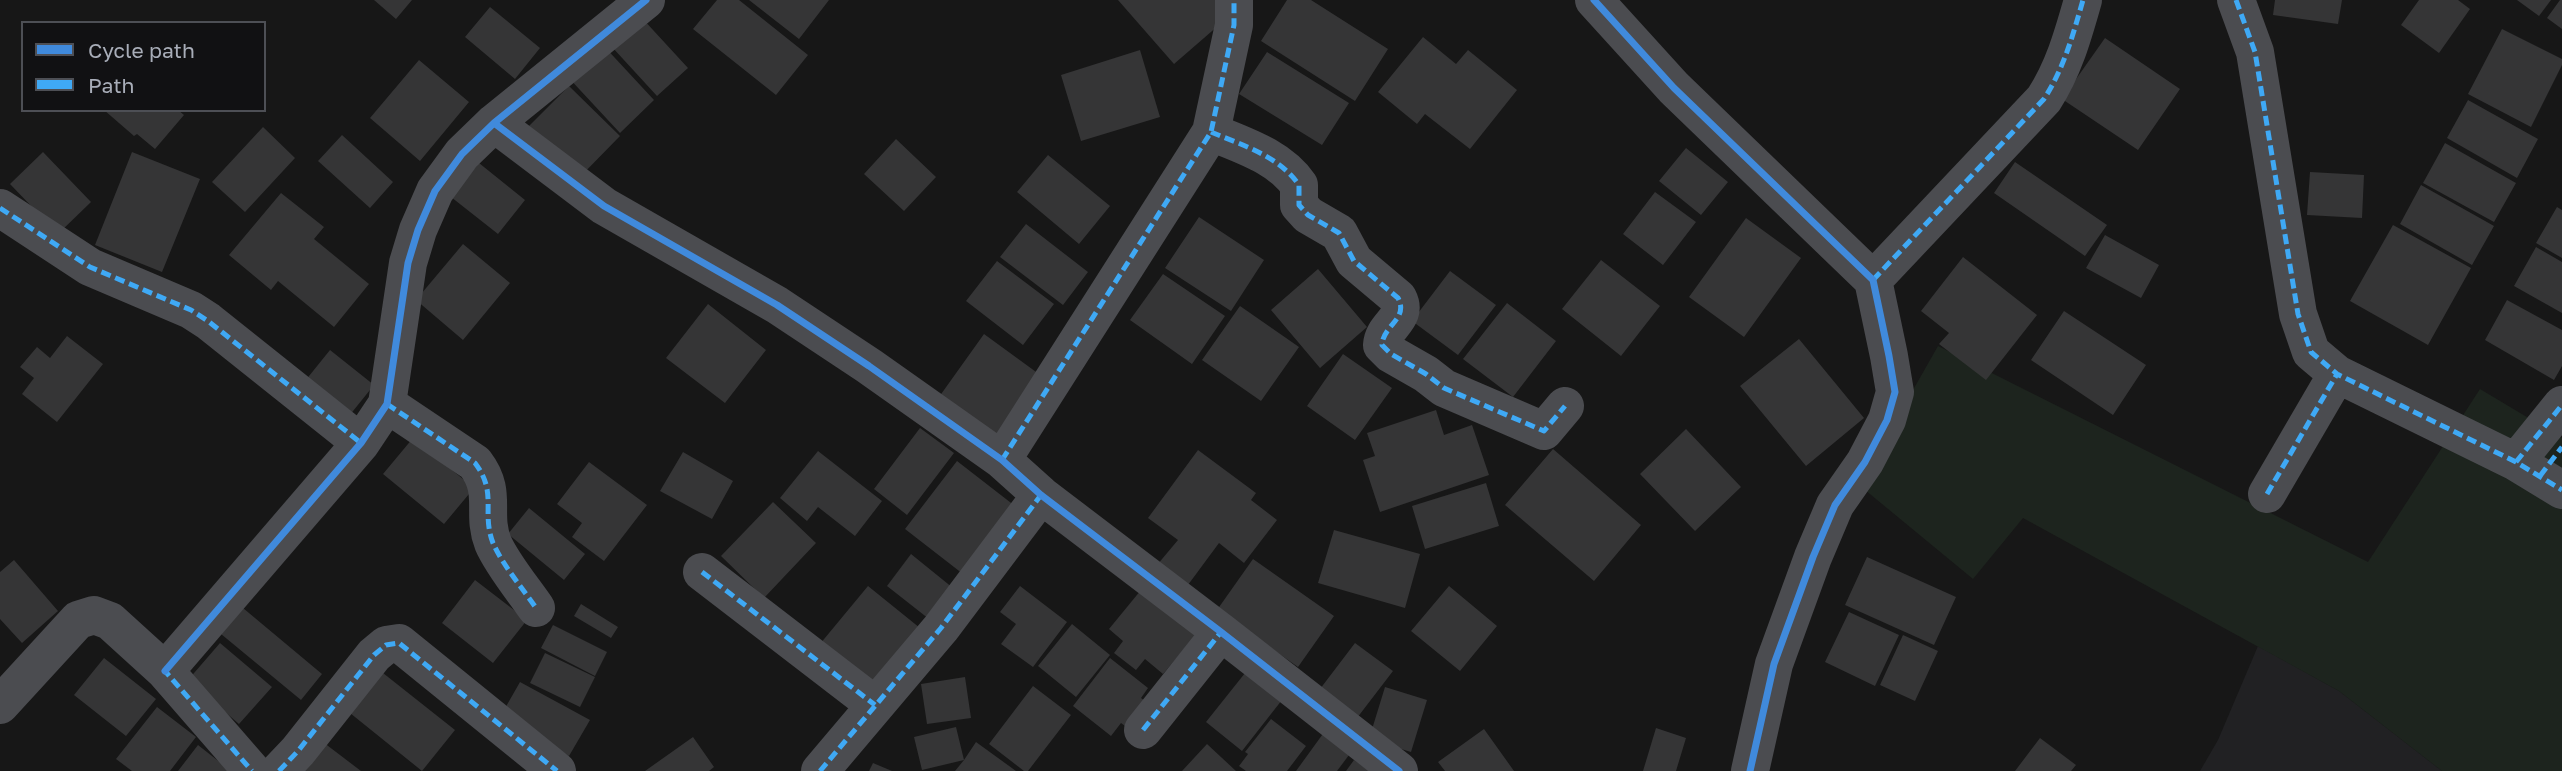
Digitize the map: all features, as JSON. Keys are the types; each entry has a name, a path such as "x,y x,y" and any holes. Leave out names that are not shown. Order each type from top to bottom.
{"street":[{"path":"165,671 361,443 387,404 408,263 418,230 435,191 462,154 494,123 646,0"},
{"path":"1002,460 1211,132 1234,25 1234,0"},
{"path":"1594,0 1674,88 1873,280 1895,393 1887,419 1866,462 1835,505 1813,557 1774,664 1750,771"},
{"path":"1873,280 2044,99 2057,79 2083,0"},
{"path":"2235,0 2255,52 2298,314 2311,352 2337,374 2545,469 2562,405"},
{"path":"494,123 604,206 777,305 1002,460 1041,495 1399,771"},
{"path":"1211,132 1256,150 1281,165 1299,185 1300,205 1308,215 1339,233 1354,261 1398,298 1403,307 1402,314 1382,339 1385,350 1444,388 1545,430 1565,406"},
{"path":"0,208 90,267 191,310 208,321 361,443"},
{"path":"2267,494 2337,374"},
{"path":"387,404 475,463 485,475 489,492 488,523 494,544 536,608"},
{"path":"820,771 941,628 1041,495"},
{"path":"702,572 875,705"},
{"path":"0,705 78,620 94,615 110,621 165,671 252,771"},
{"path":"1143,730 1222,632"},
{"path":"279,771 374,655 386,645 399,643 557,771"}],"shaded area":[{"path":"1938,346 2368,562 2480,389 2562,438 2562,771 2442,771 2339,691 2023,518 1973,579 1859,485"},
{"path":"2258,646 2339,691 2442,771 2200,771 2218,740"}],"building":[{"path":"374,0 412,0 396,19"},
{"path":"717,0 739,0 808,55 776,95 693,29"},
{"path":"749,0 829,0 799,39"},
{"path":"1118,0 1223,0 1234,12 1174,64"},
{"path":"1287,0 1311,0 1388,49 1355,101 1261,41"},
{"path":"2275,0 2342,0 2338,24 2273,15"},
{"path":"2419,0 2458,0 2470,9 2439,53 2401,25"},
{"path":"2517,0 2551,0 2539,16"},
{"path":"2562,0 2562,29 2547,18"},
{"path":"490,7 540,48 515,79 465,37"},
{"path":"642,18 688,68 657,96 612,47"},
{"path":"2502,29 2562,59 2562,65 2531,127 2468,94"},
{"path":"1423,37 1456,64 1468,50 1517,90 1470,149 1425,114 1417,124 1378,92"},
{"path":"2105,38 2180,89 2138,150 2062,99"},
{"path":"602,44 654,100 620,133 567,76"},
{"path":"1140,50 1160,117 1081,141 1061,75"},
{"path":"1267,52 1349,103 1322,145 1239,94"},
{"path":"419,60 469,102 420,161 370,118"},
{"path":"569,86 620,136 576,181 525,130"},
{"path":"2468,100 2538,139 2517,178 2447,138"},
{"path":"106,112 180,112 184,115 155,149 137,134 134,136"},
{"path":"263,127 295,158 245,212 212,182"},
{"path":"342,135 393,182 370,208 318,161"},
{"path":"896,139 936,177 904,211 864,174"},
{"path":"2445,143 2516,183 2494,222 2423,183"},
{"path":"1686,148 1728,182 1701,215 1659,181"},
{"path":"43,152 91,202 58,234 10,184"},
{"path":"132,152 200,179 162,272 95,245"},
{"path":"1048,155 1110,206 1079,244 1017,192"},
{"path":"2015,162 2107,225 2085,256 1994,193"},
{"path":"479,163 525,200 498,234 451,197"},
{"path":"2310,172 2364,175 2362,218 2307,215"},
{"path":"2421,185 2494,226 2472,265 2400,224"},
{"path":"1655,192 1696,222 1663,265 1623,234"},
{"path":"281,193 324,227 314,239 369,284 334,327 278,281 271,290 229,255"},
{"path":"2557,207 2562,210 2562,258 2536,243"},
{"path":"1199,217 1264,260 1231,311 1165,268"},
{"path":"1746,218 1801,258 1744,337 1689,297"},
{"path":"1026,224 1088,272 1063,305 1000,257"},
{"path":"2393,225 2471,268 2428,345 2350,301"},
{"path":"2105,235 2159,265 2141,298 2086,268"},
{"path":"463,244 510,283 463,340 416,300"},
{"path":"2536,247 2562,262 2562,313 2514,286"},
{"path":"1963,257 2037,315 1986,380 1939,344 1949,333 1921,311"},
{"path":"1601,260 1660,306 1621,356 1562,309"},
{"path":"997,261 1054,304 1023,345 966,301"},
{"path":"1318,269 1367,327 1320,368 1271,310"},
{"path":"1450,271 1496,305 1458,355 1412,321"},
{"path":"1163,274 1225,316 1192,364 1130,320"},
{"path":"2507,300 2562,330 2562,366 2554,380 2485,340"},
{"path":"1507,303 1556,341 1513,397 1463,359"},
{"path":"708,304 766,350 725,403 666,358"},
{"path":"1240,306 1299,347 1261,401 1202,360"},
{"path":"2064,311 2146,365 2113,415 2031,360"},
{"path":"984,334 1043,377 997,439 939,397"},
{"path":"67,336 103,364 57,422 22,394 34,378 20,367 37,347 50,358"},
{"path":"1799,339 1864,418 1806,466 1740,386"},
{"path":"330,350 374,385 349,416 305,381"},
{"path":"1343,354 1392,388 1355,440 1307,406"},
{"path":"1436,410 1444,435 1472,425 1489,475 1380,512 1363,460 1375,456 1367,433"},
{"path":"920,428 954,453 907,515 874,489"},
{"path":"1686,429 1741,487 1695,531 1640,474"},
{"path":"413,438 474,488 444,524 383,474"},
{"path":"1553,449 1641,525 1594,581 1505,505"},
{"path":"1198,450 1256,493 1251,500 1277,520 1244,563 1219,543 1185,589 1157,565 1178,540 1148,518"},
{"path":"818,451 882,501 855,536 818,507 807,521 780,498"},
{"path":"683,452 733,481 712,519 660,491"},
{"path":"957,461 1015,506 963,574 905,529"},
{"path":"589,462 647,505 604,561 572,537 582,523 557,504"},
{"path":"1486,483 1499,526 1425,549 1412,506"},
{"path":"773,502 816,543 764,598 721,556"},
{"path":"529,508 585,554 564,580 508,534"},
{"path":"1334,530 1420,554 1405,608 1318,583"},
{"path":"911,554 953,588 929,619 887,586"},
{"path":"1867,557 1956,597 1934,645 1845,605"},
{"path":"1253,559 1334,616 1298,667 1217,610"},
{"path":"14,560 58,611 22,643 0,619 0,572"},
{"path":"475,580 527,620 493,663 442,623"},
{"path":"868,586 920,628 868,692 815,650"},
{"path":"1020,586 1067,622 1033,667 1001,644 1016,624 1000,612"},
{"path":"1449,586 1497,626 1460,671 1411,631"},
{"path":"1141,590 1196,635 1163,674 1145,659 1136,670 1114,653 1123,641 1109,629"},
{"path":"581,604 618,627 611,638 574,616"},
{"path":"243,608 322,674 301,700 221,634"},
{"path":"1849,612 1899,635 1875,686 1825,662"},
{"path":"1072,624 1110,655 1076,697 1038,666"},
{"path":"553,625 607,652 595,676 541,648"},
{"path":"1903,635 1938,651 1915,701 1880,685"},
{"path":"220,643 272,687 239,724 188,680"},
{"path":"1355,643 1393,671 1357,718 1320,689"},
{"path":"545,653 595,677 580,707 530,683"},
{"path":"104,658 156,699 126,736 74,695"},
{"path":"1110,658 1148,688 1141,698 1153,707 1133,732 1121,723 1111,736 1073,706"},
{"path":"1253,663 1289,691 1242,751 1206,722"},
{"path":"383,673 455,730 422,771 350,713"},
{"path":"965,677 971,718 927,724 921,684"},
{"path":"520,682 590,720 569,756 500,717"},
{"path":"1033,686 1071,715 1028,771 1024,771 989,744"},
{"path":"1385,687 1427,700 1411,752 1369,739"},
{"path":"157,707 196,737 170,771 132,771 116,759"},
{"path":"1271,719 1306,746 1287,771 1246,771 1239,766 1248,754 1245,752"},
{"path":"956,727 964,760 922,770 914,737"},
{"path":"1656,728 1686,738 1676,771 1643,771"},
{"path":"1484,729 1514,771 1445,771 1438,762"},
{"path":"1325,731 1352,751 1337,771 1296,771"},
{"path":"315,736 361,771 289,771"},
{"path":"693,737 714,767 709,771 645,771"},
{"path":"2040,738 2076,765 2071,771 2015,771"},
{"path":"976,742 1016,771 955,771"},
{"path":"1207,744 1236,771 1182,771"},
{"path":"198,745 231,771 178,771"},
{"path":"1354,760 1370,771 1346,771"},
{"path":"873,763 892,771 869,771"}],"marked path":[{"path":"1002,460 1211,132 1234,25 1234,0"},
{"path":"1873,280 2044,99 2072,39 2083,0"},
{"path":"2236,0 2255,52 2298,314 2311,352 2337,374 2516,462 2562,490"},
{"path":"1211,132 1259,152 1281,166 1299,185 1299,205 1308,215 1339,233 1354,261 1398,298 1401,305 1398,317 1386,332 1382,345 1391,354 1444,388 1544,431 1565,406"},
{"path":"0,208 90,267 191,310 208,321 361,443"},
{"path":"2267,494 2337,374"},
{"path":"387,404 475,463 486,484 488,522 493,543 507,568 536,608"},
{"path":"2516,462 2562,405"},
{"path":"2540,476 2562,447"},
{"path":"820,771 941,628 1041,495"},
{"path":"702,572 875,705"},
{"path":"1143,730 1221,632"},
{"path":"279,771 374,655 386,645 399,643 557,771"},
{"path":"167,668 165,671 252,771"}],"cycle path":[{"path":"165,671 361,443 387,404 408,263 418,230 435,191 462,154 494,123 646,0"},
{"path":"1594,0 1674,88 1873,280 1889,356 1895,392 1887,420 1865,462 1835,505 1813,557 1774,664 1750,771"},
{"path":"494,123 604,206 777,305 1002,460 1041,495 1399,771"}]}
